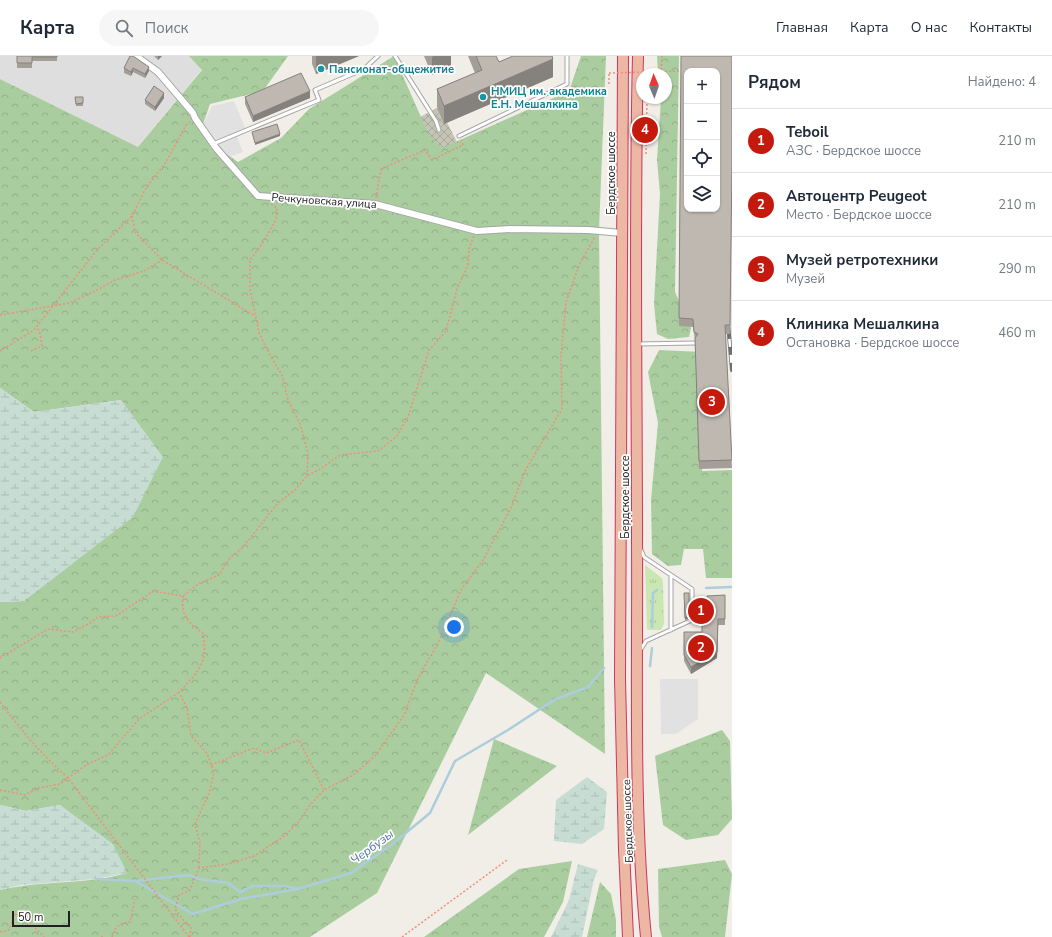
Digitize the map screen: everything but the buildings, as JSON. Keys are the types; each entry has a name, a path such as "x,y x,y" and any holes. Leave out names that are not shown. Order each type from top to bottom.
{"highway":[{"name":"Бердское шоссе","path":"623,56 621,728 628,937"},
{"name":"Бердское шоссе","path":"638,56 636,655 643,905 646,937"},
{"path":"621,728 637,727"}],"street":[{"name":"Речкуновская улица","path":"136,56 158,72 193,113 213,144 242,180 258,196 375,204 477,231 510,228 599,230 622,233"}],"lane":[{"path":"213,144 319,100 315,90 364,69 378,56"},
{"path":"395,56 436,121 439,130"},
{"path":"459,136 567,84 567,56"},
{"path":"636,344 695,343"},
{"path":"636,655 646,641 692,620 692,589 644,557 637,541"},
{"path":"671,576 671,630"}],"path":[{"path":"661,68 662,56"},
{"path":"672,72 684,71"},
{"path":"609,84 609,73 636,73"},
{"path":"646,154 647,104"},
{"path":"0,351 34,330 97,250 132,216 146,188 166,162 186,125 195,118"},
{"path":"375,204 381,169 425,150 432,160 463,146 459,136"},
{"path":"270,204 277,208 276,219 264,241 250,260 250,289 259,333 282,375 288,400 300,424 308,453 307,476"},
{"path":"132,216 135,232 162,260 255,316"},
{"path":"199,868 228,864 254,856 283,837 298,824 310,805 324,790 353,775 375,756 404,714 418,678 437,645 461,590 483,560 511,508 525,471 562,409 561,357 566,302 580,262 599,230"},
{"path":"0,790 25,795 39,788 60,784 86,765 108,755 139,719 179,692 199,671 206,650 203,633 188,623 182,606 183,596 198,584 220,575 229,559 243,547 278,503 294,491 307,476 340,456 378,450 397,436 408,416 429,350 446,331 456,289 468,265 469,249 477,231"},
{"path":"0,315 53,306 82,297 115,280 144,271 162,260"},
{"path":"31,352 42,346 37,326"},
{"path":"0,658 48,629 72,632 98,617 116,616 152,591 183,596"},
{"path":"179,692 187,708 191,736 207,753 214,773 209,793 195,824 200,843 199,868 190,890 179,895 175,909 184,921 191,926 190,937"},
{"path":"0,702 46,759 68,778 190,937"},
{"path":"211,765 254,748 266,753 299,740 324,790"},
{"path":"402,937 507,860"},
{"path":"112,937 114,929 122,923 130,922 135,899"},
{"path":"0,932 9,930 15,914 21,914 44,937"}],"shaded area":[{"path":"0,56 189,56 202,69 138,147 0,79"},
{"path":"234,101 246,130 237,137 243,152 231,156 216,148 202,127 212,106"},
{"path":"439,107 458,144 433,157 414,120"},
{"path":"732,169 732,374 730,334"},
{"path":"660,679 698,679 698,719 676,734 661,734"}],"green space":[{"path":"189,56 288,56 263,91 210,104 202,127 213,144 238,162 281,138 309,109 394,56 429,135 442,148 569,91 581,56 606,56 599,230 605,754 486,673 377,893 310,937 0,937 0,890 32,885 111,877 127,873 60,805 26,811 0,805 0,602 24,601 121,400 34,412 0,388 0,79 138,147 202,70"},
{"path":"657,56 679,56 675,292 691,328 689,337 668,339 657,334 654,304 660,194 657,160 661,104 672,104 672,68 658,68"},
{"path":"659,350 702,352 702,471 732,470 732,578 706,578 703,549 684,549 681,565 668,566 652,554 651,500 658,423 648,372"},
{"path":"0,388 34,412 121,400 163,457 133,517 24,601 0,602"},
{"path":"645,565 662,578 664,624 661,630 647,629"},
{"path":"722,730 730,741 732,819 718,835 686,840 663,825 655,756"},
{"path":"494,739 557,766 468,835"},
{"path":"587,777 607,792 604,829 582,844 554,841 556,800"},
{"path":"0,805 26,811 60,805 113,844 127,873 96,879 21,885 0,890"},
{"path":"725,860 732,874 725,937 662,937 659,927 658,869"},
{"path":"572,861 563,902 544,937 424,937 519,869"},
{"path":"578,864 598,870 594,879 582,937 551,937 569,900"},
{"path":"600,882 611,894 616,920 616,937 587,937"}],"waterway":[{"path":"706,588 732,587"},
{"path":"652,627 653,593 657,590"},
{"path":"650,666 652,648"},
{"name":"Чербузы","path":"96,879 135,881 193,914 241,899 298,889 351,873 390,846 430,813 455,761 508,730 554,700 588,687 604,668"},
{"path":"135,881 189,875 199,879 228,883 240,892 253,886 284,886 296,888"}],"railway":[{"path":"728,323 732,370"}],"place":[{"name":"Пансионат-общежитие","path":"321,69"},
{"name":"НМИЦ им. академика Е.Н. Мешалкина","path":"483,97"},
{"name":"Клиника Мешалкина","path":"645,130"},
{"name":"Музей ретротехники","path":"712,402"},
{"name":"Teboil","path":"701,611"},
{"name":"Автоцентр Peugeot","path":"701,648"}]}
